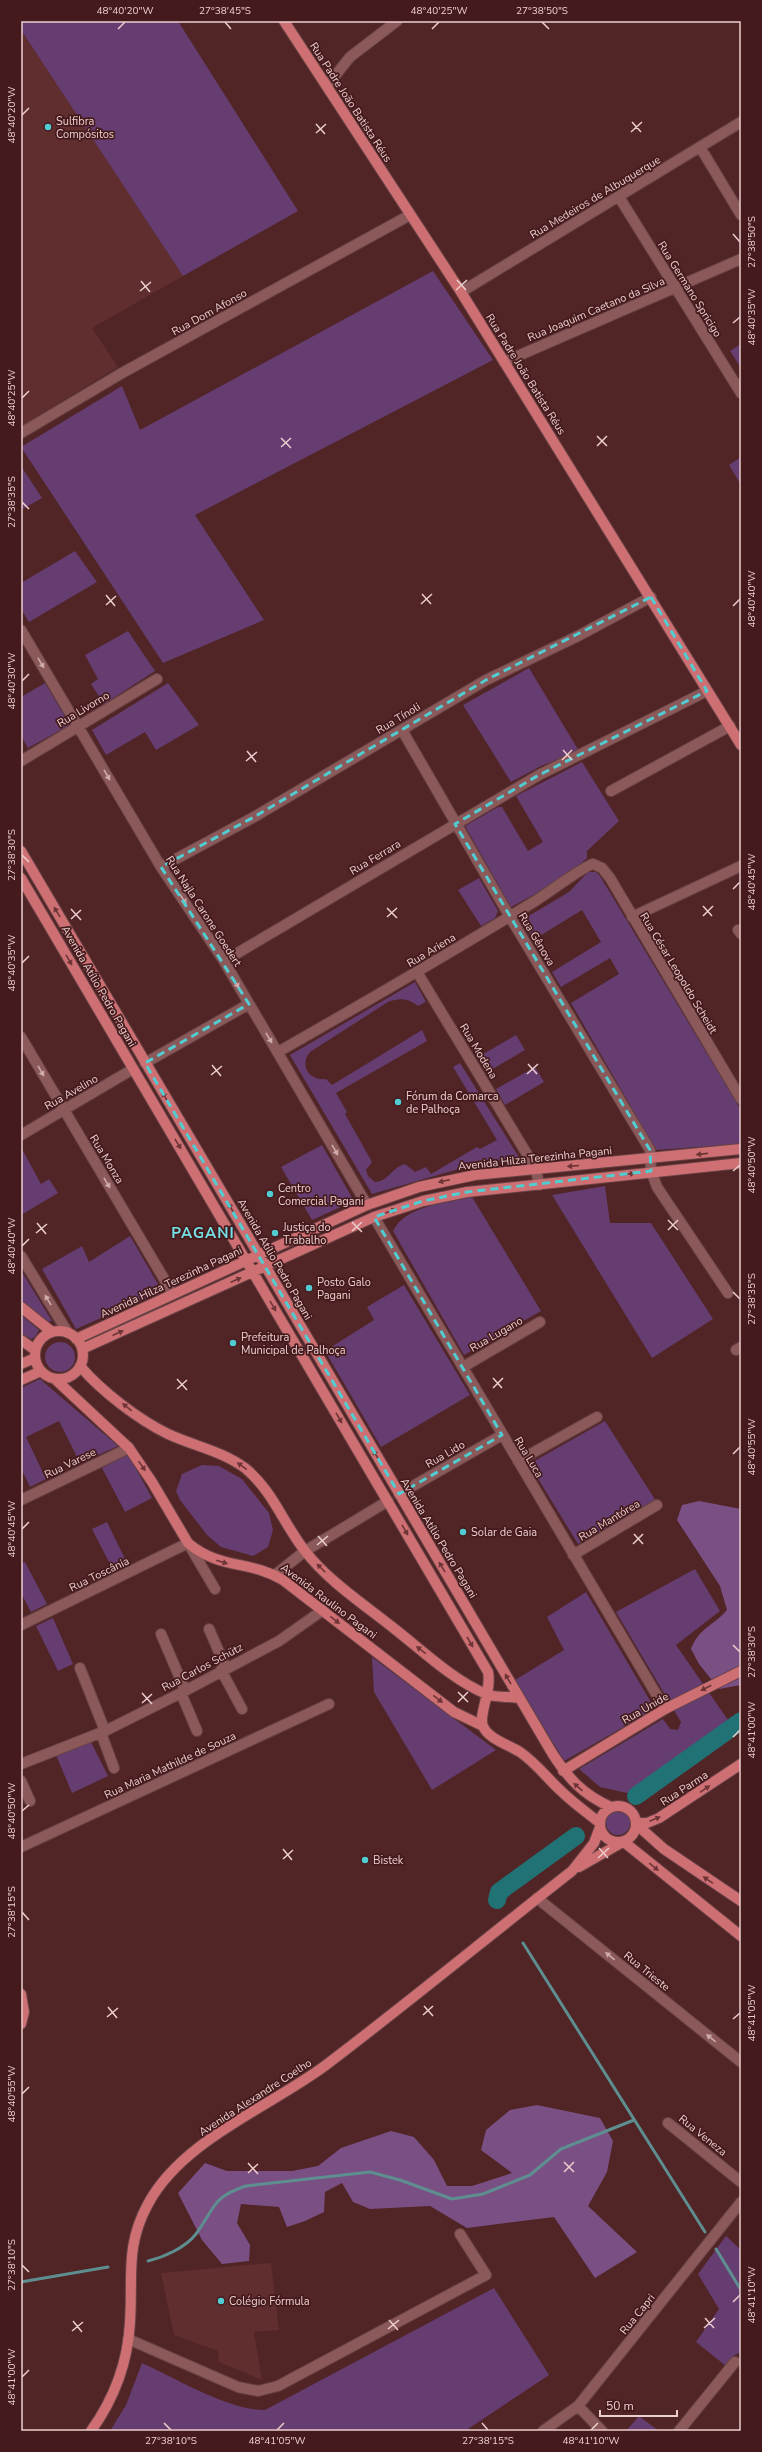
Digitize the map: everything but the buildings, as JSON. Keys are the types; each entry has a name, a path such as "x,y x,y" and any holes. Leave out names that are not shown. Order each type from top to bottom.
{"main road":[{"name":"Rua Padre João Batista Réus","path":"284,21 461,292 651,597 741,745"},
{"name":"Avenida Atílio Pedro Pagani","path":"21,851 563,1771 581,1790 611,1807"},
{"name":"Avenida Atílio Pedro Pagani","path":"21,878 488,1672 490,1682 482,1718 483,1726"},
{"name":"Avenida Hilza Terezinha Pagani","path":"72,1336 173,1294 258,1254 400,1193 447,1180 536,1169 652,1159 741,1149"},
{"path":"82,1349 374,1217 439,1198 513,1187 651,1171 741,1163"},
{"path":"510,1172 513,1187"},
{"path":"367,1206 374,1217"},
{"path":"21,1307 52,1332 72,1336 82,1349 80,1366 67,1378 55,1379 41,1371 35,1354 21,1340"},
{"path":"21,1364 35,1354 42,1338 52,1332"},
{"name":"Avenida Raulino Pagani","path":"80,1366 127,1407 153,1426 182,1440 222,1454 244,1468 271,1495 305,1551 338,1584 445,1669 488,1695"},
{"path":"21,1380 41,1371"},
{"name":"Avenida Raulino Pagani","path":"55,1379 129,1448 152,1482 188,1543 202,1554 220,1562 257,1568 275,1575 323,1610 454,1712 483,1726"},
{"name":"Rua Unide","path":"563,1771 665,1709 741,1671"},
{"path":"488,1695 519,1698"},
{"path":"483,1726 494,1737 524,1755 540,1768 558,1788 600,1825 605,1837 610,1841 623,1842 739,1933"},
{"name":"Rua Parma","path":"637,1824 647,1823 660,1818 740,1765"},
{"path":"600,1825 604,1814 611,1807 623,1807 630,1810 637,1824 664,1849 741,1901"},
{"path":"623,1842 633,1836 637,1824"},
{"name":"Avenida Alexandre Coelho","path":"572,1871 594,1843 600,1825"},
{"name":"Avenida Alexandre Coelho","path":"91,2431 102,2416 118,2380 128,2339 132,2244 148,2204 160,2185 194,2152 320,2069 572,1871 623,1842"},
{"path":"21,1994 24,2012 21,2024"}],"street":[{"path":"326,86 350,57 397,21"},
{"name":"Rua Medeiros de Albuquerque","path":"461,292 741,122"},
{"path":"700,147 740,212"},
{"name":"Rua Germano Spricigo","path":"618,196 741,393"},
{"name":"Rua Dom Afonso","path":"21,433 122,373 410,214"},
{"name":"Rua Joaquim Caetano da Silva","path":"504,362 741,259"},
{"name":"Rua Tínoli","path":"161,867 254,816 486,680 576,637 651,597"},
{"name":"Rua Najla Carone Goedert","path":"21,630 161,867 224,961 367,1206"},
{"name":"Rua Livorno","path":"21,761 157,679"},
{"name":"Rua Ferrara","path":"224,961 539,774 708,691"},
{"path":"611,791 730,726"},
{"name":"Rua Gênova","path":"402,730 510,916 650,1150 652,1159"},
{"name":"Rua Ariena","path":"278,1052 417,972 561,885 586,866 593,864"},
{"name":"Rua César Leopoldo Scheidt","path":"593,864 602,868 610,878 741,1099"},
{"path":"632,917 741,866"},
{"name":"Rua Modena","path":"417,972 536,1169 539,1185"},
{"path":"145,1063 249,1004"},
{"name":"Rua Monza","path":"21,1037 173,1294"},
{"name":"Rua Avelino","path":"21,1135 133,1069"},
{"path":"652,1159 651,1171 657,1187 728,1293"},
{"name":"Rua Luca","path":"374,1217 665,1709"},
{"path":"22,1259 72,1336"},
{"name":"Rua Lugano","path":"463,1367 540,1322"},
{"path":"518,1461 597,1417"},
{"name":"Rua Lido","path":"399,1494 502,1435"},
{"name":"Rua Varese","path":"21,1500 129,1448"},
{"path":"275,1575 305,1551 388,1501"},
{"name":"Rua Mantórea","path":"574,1555 657,1505"},
{"path":"188,1543 215,1588"},
{"name":"Rua Toscânia","path":"21,1625 188,1543"},
{"name":"Rua Carlos Schütz","path":"21,1764 103,1732 183,1692 279,1641 323,1610"},
{"path":"209,1629 224,1669 242,1710"},
{"path":"161,1634 197,1731"},
{"path":"80,1668 114,1768"},
{"name":"Rua Maria Mathilde de Souza","path":"21,1847 329,1704"},
{"path":"21,1781 30,1800"},
{"name":"Rua Trieste","path":"537,1898 741,2062"},
{"name":"Rua Veneza","path":"668,2123 741,2182"},
{"name":"Rua Capri","path":"543,2431 578,2406 741,2202"},
{"path":"128,2339 238,2387 258,2391 278,2386 486,2275 460,2234"},
{"path":"679,2431 734,2362"},
{"path":"578,2406 602,2431"}],"highlighted area":[{"path":"651,597 707,691 539,775 455,824 650,1150 651,1171 467,1192 423,1201 374,1217 502,1435 399,1494 145,1063 249,1004 161,867 254,817 486,680"}],"shaded area":[{"path":"21,21 178,21 298,211 183,276 21,30"},
{"path":"21,30 183,276 92,328 118,367 21,426"},
{"path":"433,271 493,360 195,515 264,620 163,663 21,447 122,386 140,430"},
{"path":"741,344 741,368 730,351"},
{"path":"741,457 741,485 729,465"},
{"path":"21,466 42,498 21,510"},
{"path":"75,551 97,582 29,622 21,609 21,583"},
{"path":"128,631 155,671 104,704 91,684 98,679 85,655"},
{"path":"529,668 579,751 541,766 511,782 463,705"},
{"path":"45,683 70,725 28,748 21,736 21,697"},
{"path":"168,683 199,725 156,750 145,732 106,755 92,730"},
{"path":"582,762 619,821 587,851 587,858 563,879 511,907 465,826 498,807 502,807 528,851 543,842 516,796"},
{"path":"588,872 596,872 600,876 741,1110 741,1144 656,1150 571,1003 619,974 610,958 561,987 552,972 601,942 582,910 533,940 522,920 569,892"},
{"path":"479,878 498,911 495,918 481,926 458,890"},
{"path":"415,982 426,1002 418,1006 410,1001 403,1000 388,1002 310,1052 305,1062 308,1072 311,1075 315,1078 326,1079 332,1085 422,1030 427,1041 336,1093 347,1112 345,1114 372,1162 366,1170 368,1176 375,1182 383,1180 397,1168 405,1164 415,1172 426,1167 431,1174 477,1147 480,1149 497,1140 453,1067 460,1063 522,1162 502,1163 497,1159 465,1164 462,1168 372,1194 290,1055"},
{"path":"516,1035 525,1050 486,1073 478,1057"},
{"path":"535,1067 544,1082 505,1105 496,1089"},
{"path":"322,1145 354,1201 312,1220 281,1167"},
{"path":"21,1147 41,1184 49,1179 58,1193 21,1215"},
{"path":"605,1186 610,1223 651,1223 713,1319 652,1358 552,1195"},
{"path":"472,1197 541,1311 464,1355 393,1231 399,1222 417,1210 428,1206"},
{"path":"130,1236 162,1291 76,1329 42,1269 82,1246 89,1262"},
{"path":"21,1271 52,1321 45,1322 21,1300"},
{"path":"404,1285 470,1395 381,1447 325,1351 374,1320 367,1307"},
{"path":"21,1315 39,1330 35,1337 31,1339 21,1333"},
{"path":"60,1342 71,1346 75,1357 71,1368 60,1372 49,1368 45,1357 49,1346"},
{"path":"40,1379 118,1446 80,1463 59,1421 26,1437 46,1479 30,1487 21,1468 21,1388"},
{"path":"605,1421 656,1501 578,1544 529,1464"},
{"path":"128,1454 152,1498 125,1512 102,1468"},
{"path":"202,1465 219,1466 242,1479 269,1513 273,1530 268,1547 253,1556 221,1547 207,1535 180,1500 176,1491 182,1474"},
{"path":"699,1501 741,1509 741,1685 719,1689 699,1664 691,1649 698,1636 727,1610 720,1586 677,1520 682,1505"},
{"path":"107,1522 128,1565 114,1572 92,1529"},
{"path":"25,1562 47,1604 31,1612 21,1593 21,1563"},
{"path":"695,1569 720,1611 676,1645 728,1720 627,1793 600,1787 579,1769 663,1719 670,1729 678,1730 681,1722 616,1612"},
{"path":"586,1592 655,1709 564,1761 515,1680 564,1650 547,1617"},
{"path":"53,1618 73,1664 58,1671 36,1626"},
{"path":"372,1657 496,1750 432,1790 374,1692"},
{"path":"90,1740 108,1776 72,1793 56,1755"},
{"path":"613,1811 623,1811 630,1818 630,1828 623,1835 613,1835 606,1828 606,1818"},
{"path":"537,2105 600,2118 613,2141 607,2172 588,2206 637,2252 595,2278 554,2217 467,2228 430,2206 370,2209 353,2202 342,2183 325,2192 324,2212 305,2221 287,2227 279,2207 241,2204 237,2223 250,2245 249,2261 222,2264 202,2240 178,2193 205,2163 227,2171 292,2171 318,2166 341,2148 391,2131 414,2137 434,2160 447,2186 472,2186 512,2173 481,2150 486,2130 510,2110"},
{"path":"726,2236 741,2250 741,2352 733,2356 726,2366 696,2342 719,2309 698,2274"},
{"name":"Colégio Fórmula","path":"271,2263 279,2330 254,2332 262,2380 219,2362 218,2351 174,2335 161,2273"},
{"path":"494,2288 549,2375 465,2431 110,2431 126,2405 142,2363 219,2400 251,2409 265,2410"},
{"path":"639,2416 659,2431 626,2431"}],"waterway":[{"path":"636,1796 741,1721"},
{"path":"497,1900 499,1892 576,1836"},
{"path":"523,1943 705,2232"},
{"path":"148,2261 161,2257 186,2244 196,2234 215,2204 220,2199 227,2194 246,2186 370,2172 400,2180 452,2199 483,2194 530,2175 561,2149 634,2120"},
{"path":"716,2249 741,2290"},
{"path":"21,2282 108,2267"}],"place":[{"name":"Sulfibra Compósitos","path":"48,127"},
{"name":"Fórum da Comarca de Palhoça","path":"398,1102"},
{"name":"Centro Comercial Pagani","path":"270,1194"},
{"name":"Justiça do Trabalho","path":"275,1233"},
{"name":"Posto Galo Pagani","path":"309,1288"},
{"name":"Prefeitura Municipal de Palhoça","path":"233,1343"},
{"name":"Solar de Gaia","path":"463,1532"},
{"name":"Bistek","path":"365,1860"},
{"name":"Colégio Fórmula","path":"221,2301"}],"district":[{"name":"PAGANI","path":"203,1233"}]}
